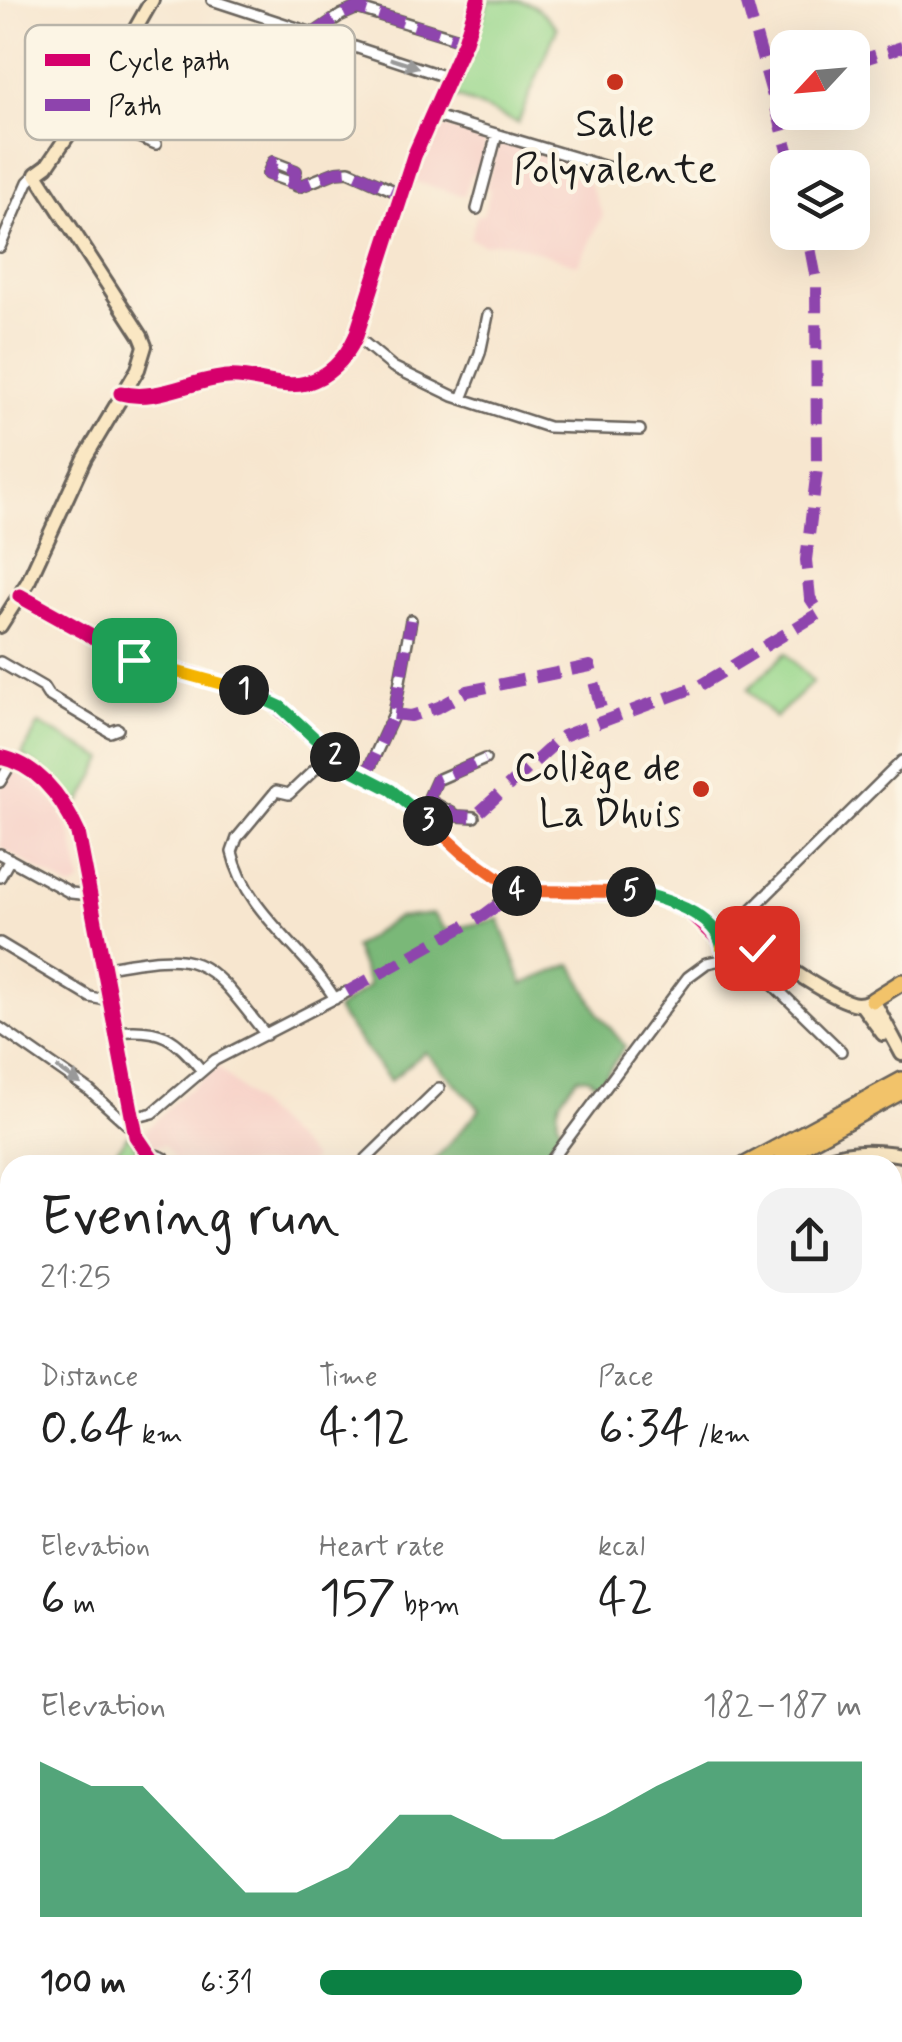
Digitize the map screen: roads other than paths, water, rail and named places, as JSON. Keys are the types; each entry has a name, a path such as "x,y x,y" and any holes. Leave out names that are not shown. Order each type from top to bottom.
{"highway":[{"path":"867,1002 901,984"},
{"path":"763,1155 875,1094 878,1085 902,1076"},
{"path":"784,1155 902,1091"}],"street":[{"path":"137,25 152,0"},
{"path":"212,0 286,25"},
{"path":"121,393 142,396 223,377 289,385 307,382 334,368 356,336 401,194 466,42 478,0"},
{"path":"326,25 358,8 466,42"},
{"path":"355,48 449,78"},
{"path":"432,115 610,168"},
{"path":"477,209 497,134"},
{"path":"0,247 28,182 47,166 64,140"},
{"path":"146,140 156,144"},
{"path":"255,168 297,186 349,171 401,194"},
{"path":"0,626 20,596 76,476 138,368 144,346 142,336 36,174"},
{"path":"462,399 480,353 488,315"},
{"path":"356,336 392,367 430,388 462,399 548,427 640,430"},
{"path":"20,596 134,660 270,700 348,768 391,790 462,852 516,890 652,895 690,912 722,942 730,958"},
{"path":"365,777 394,714 411,620"},
{"path":"0,662 110,732 118,729"},
{"path":"331,754 290,794 276,791 237,838 232,852 261,914 319,972 335,999"},
{"path":"0,757 33,772 54,790 78,833 136,1136 146,1155"},
{"path":"416,811 428,800 437,780 485,759"},
{"path":"0,782 13,760"},
{"path":"555,1155 688,977 707,963 726,930 754,908 902,761"},
{"path":"428,800 457,816 474,817"},
{"path":"0,877 5,856 71,893 90,895"},
{"path":"498,904 516,890"},
{"path":"749,958 756,938 754,908"},
{"path":"737,924 746,926 772,959 845,1000 867,1002 900,1051"},
{"path":"0,942 90,998 110,1001"},
{"path":"104,968 166,958 203,966 224,981 266,1036"},
{"path":"707,963 730,958 772,959"},
{"path":"772,959 766,978 841,1051"},
{"path":"0,1028 89,1090 128,1125 154,1113 215,1060 347,992"},
{"path":"116,1032 148,1031 168,1036 182,1046 202,1071"},
{"path":"370,1155 439,1088"},
{"path":"838,1155 870,1150 902,1155"}],"place":[{"name":"Salle Polyvalente","path":"615,82"},
{"name":"Collège de La Dhuis","path":"701,789"}]}
